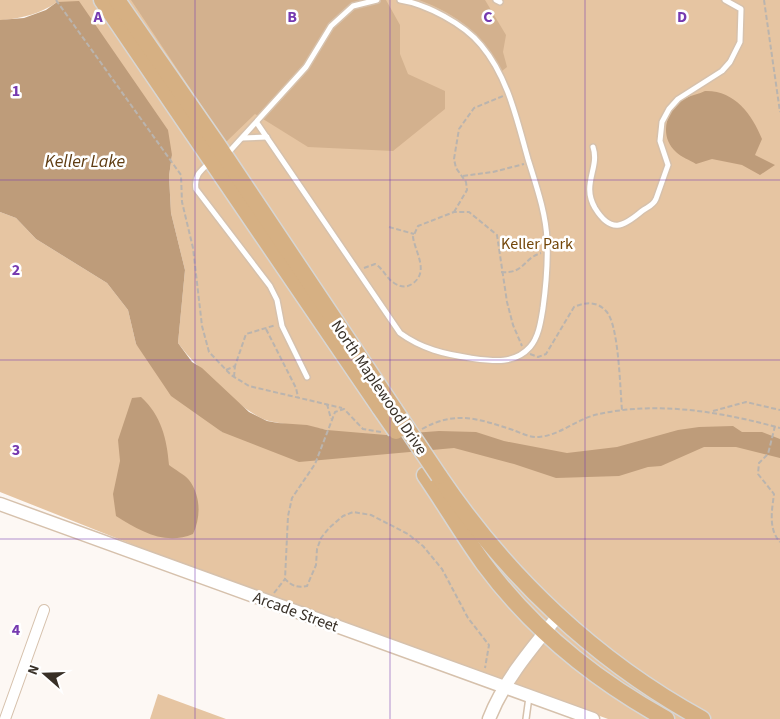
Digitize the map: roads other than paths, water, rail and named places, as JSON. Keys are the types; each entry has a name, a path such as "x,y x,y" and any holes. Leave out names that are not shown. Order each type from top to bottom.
{"main road":[{"name":"North Maplewood Drive","path":"102,0 218,158"},
{"name":"North Maplewood Drive","path":"117,0 218,158 432,475 484,564 544,632 610,685 666,719"},
{"name":"North Maplewood Drive","path":"432,475 495,550 558,616 620,667 702,719"}],"street":[{"name":"Arcade Street","path":"0,504 592,719"},
{"path":"5,719 44,610"},
{"path":"489,719 504,686 558,616"}],"lane":[{"path":"307,377 281,324 276,300 262,273 247,257 210,204 196,189 195,181 200,171 242,138 257,123 306,67 331,26 353,6 377,0"},
{"path":"257,123 400,333 412,342 433,351 496,361 515,358 531,346 541,317 545,292 547,239 540,197 500,72 480,44 448,18 413,2 400,0"},
{"path":"593,147 596,155 589,183 592,201 604,219 611,224 627,224 653,204 656,199 668,165 660,141 662,122 669,109 686,91 722,70 737,51 740,42 741,9 725,0"},
{"path":"242,138 267,137"},
{"path":"526,719 530,696"}],"water":[{"name":"Keller Lake","path":"79,1 168,130 172,155 169,176 171,213 185,270 178,343 192,362 202,368 249,412 267,421 307,425 327,430 386,435 439,431 476,432 504,441 567,453 617,447 678,430 733,426 742,432 762,432 780,439 780,458 736,447 704,447 661,466 648,467 619,476 556,478 514,464 454,448 299,462 222,432 171,396 136,344 128,310 107,283 36,239 16,218 0,212 0,20 24,18 46,10 57,2"},
{"path":"705,91 725,95 741,105 753,121 762,139 755,155 775,165 760,175 742,165 712,159 696,164 676,152 667,138 666,131 669,115 673,108 688,97"},
{"path":"141,397 154,412 162,428 167,446 169,465 189,480 196,493 198,514 193,534 183,537 163,538 134,527 116,516 113,494 120,461 118,440 132,398"}],"park label":[{"name":"Keller Park","path":"537,243"}]}
